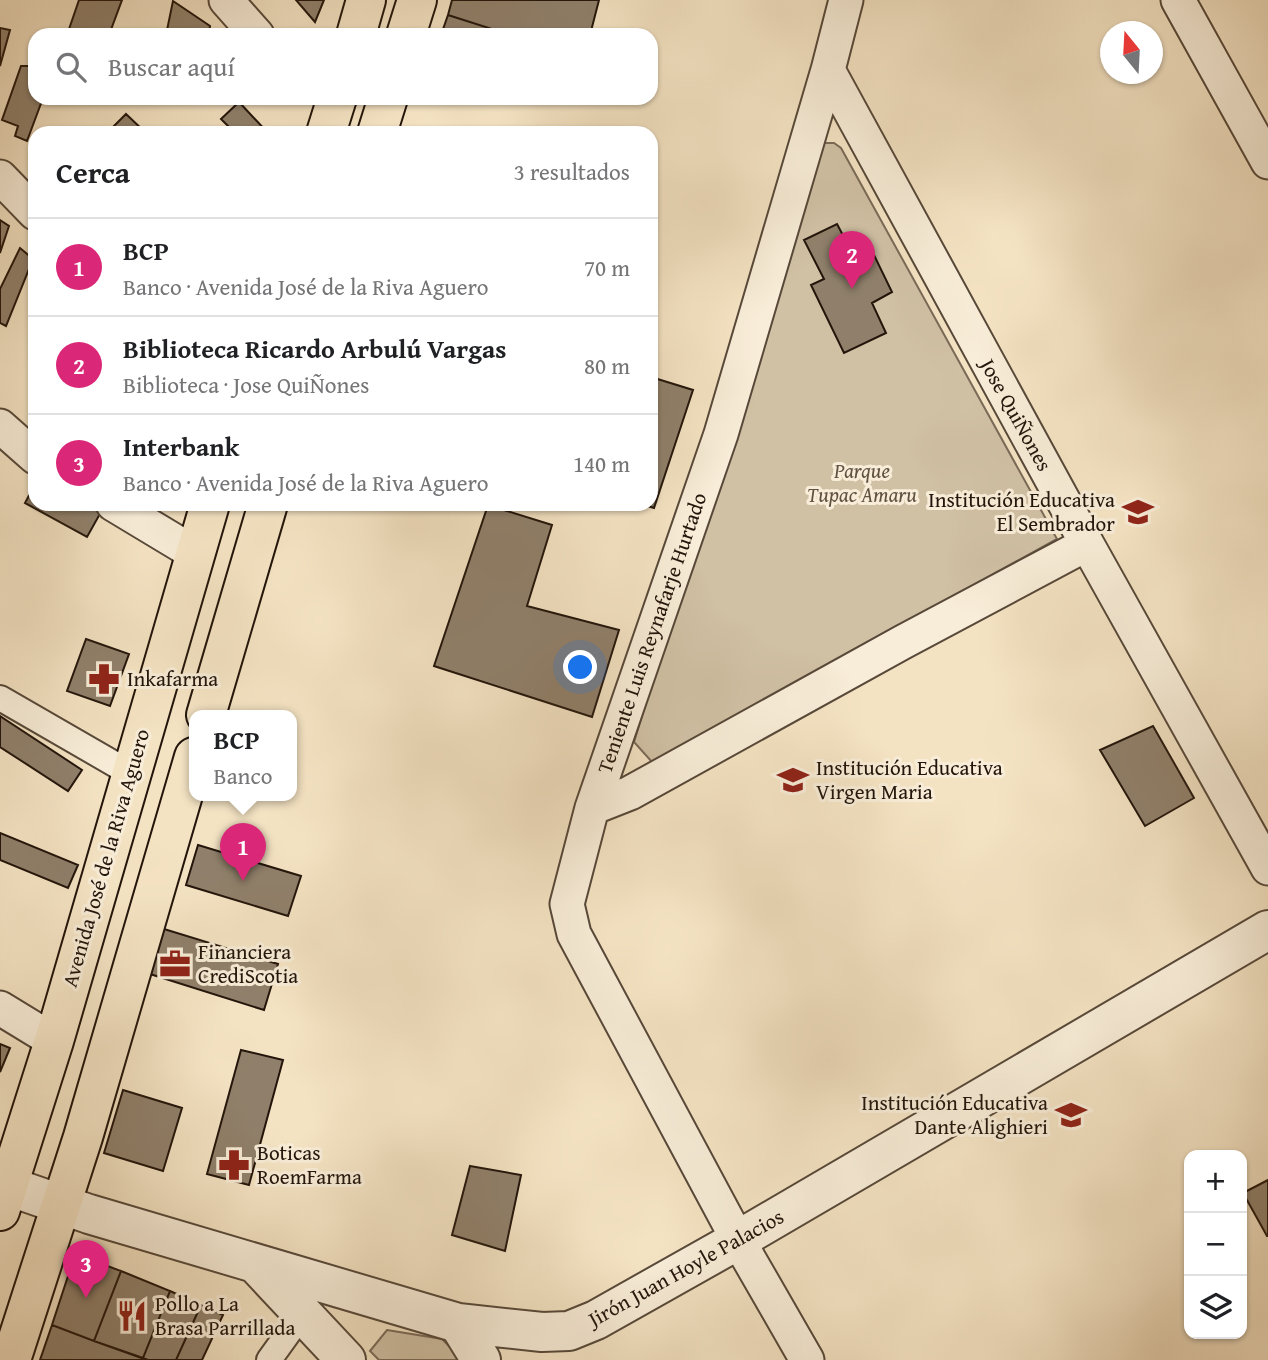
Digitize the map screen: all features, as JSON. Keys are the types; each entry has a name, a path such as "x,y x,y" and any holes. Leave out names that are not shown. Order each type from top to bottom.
{"main road":[{"path":"358,28 366,0"},
{"path":"408,28 416,0"},
{"path":"379,126 386,105"},
{"name":"Avenida José de la Riva Aguero","path":"4,1199 54,1041 208,511"},
{"path":"207,710 266,511"},
{"path":"11,1360 62,1205 189,774"}],"street":[{"path":"226,0 251,28"},
{"name":"Teniente Luis Reynafarje Hurtado","path":"807,1360 738,1240 573,934 567,904 592,808 721,434 846,0"},
{"path":"1178,0 1268,162"},
{"name":"Jose QuiÑones","path":"828,70 1268,868"},
{"path":"0,177 28,206"},
{"path":"0,426 28,451"},
{"path":"125,511 196,554"},
{"path":"592,808 630,793 1087,544"},
{"path":"0,698 130,773"},
{"name":"Jirón Juan Hoyle Palacios","path":"4,1199 62,1205 458,1323 542,1332 569,1331 596,1320 738,1240 1268,930"},
{"path":"0,1008 54,1041"},
{"path":"253,1262 346,1360"},
{"path":"269,1360 302,1314"},
{"path":"458,1323 481,1360"}],"green space":[{"name":"Parque Tupac Amaru","path":"824,143 834,143 841,148 1057,539 652,762 634,742 816,151"},
{"path":"387,1330 442,1339 463,1360 379,1360 370,1351"}],"building":[{"path":"79,0 122,0 112,28 69,28"},
{"path":"296,0 324,0 315,22"},
{"path":"452,0 599,0 592,28 489,28 448,15"},
{"path":"173,1 210,26 210,28 167,28"},
{"path":"448,15 489,28 443,28"},
{"path":"0,28 10,30 0,66"},
{"path":"21,66 28,66 28,105 40,105 33,126 28,126 27,141 15,136 18,126 2,120"},
{"path":"236,105 242,105 261,126 228,126 221,119"},
{"path":"126,114 139,126 114,126"},
{"path":"0,220 9,226 0,253"},
{"path":"837,224 857,262 873,253 892,292 872,303 886,333 844,353 811,285 824,279 804,240"},
{"path":"20,248 28,255 28,271 6,326 0,323 0,289"},
{"path":"658,379 693,390 658,496"},
{"path":"40,511 101,512 87,537"},
{"path":"486,511 507,511 552,525 527,606 619,630 592,717 434,666"},
{"path":"86,639 129,654 110,706 67,691"},
{"path":"0,716 82,770 68,791 0,747"},
{"path":"1153,726 1194,798 1145,826 1100,750"},
{"path":"0,833 78,865 68,888 0,860"},
{"path":"198,845 301,876 288,916 186,885"},
{"path":"164,929 278,964 264,1010 150,974"},
{"path":"0,1044 10,1048 0,1072"},
{"path":"241,1050 283,1060 249,1185 207,1174"},
{"path":"123,1090 182,1108 163,1171 104,1153"},
{"path":"470,1166 521,1175 505,1251 452,1235"},
{"path":"1268,1180 1268,1236 1247,1200 1247,1191"},
{"path":"86,1258 121,1271 94,1341 52,1325 70,1270"},
{"name":"Pollo a La Brasa Parrillada","path":"121,1271 170,1291 143,1358 94,1341"},
{"path":"170,1291 201,1305 176,1360 148,1360 143,1358"},
{"path":"201,1305 223,1315 202,1360 176,1360"},
{"path":"52,1325 94,1341 147,1360 40,1360"}],"place":[{"name":"Biblioteca Ricardo Arbulú Vargas","path":"852,289"},
{"name":"Institución Educativa El Sembrador","path":"1138,512"},
{"name":"Inkafarma","path":"104,679"},
{"name":"Institución Educativa Virgen Maria","path":"793,780"},
{"name":"BCP","path":"243,881"},
{"name":"Financiera CrediScotia","path":"175,964"},
{"name":"Institución Educativa Dante Alighieri","path":"1071,1115"},
{"name":"Boticas RoemFarma","path":"234,1165"},
{"name":"Interbank","path":"86,1298"},
{"name":"Pollo a La Brasa Parrillada","path":"132,1316"}]}
